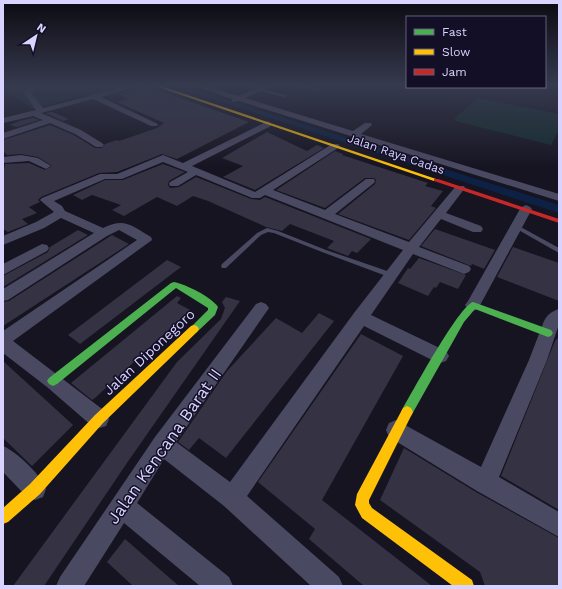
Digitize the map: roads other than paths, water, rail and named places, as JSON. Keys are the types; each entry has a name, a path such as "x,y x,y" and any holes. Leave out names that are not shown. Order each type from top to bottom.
{"street":[{"path":"4,119 30,113"},
{"path":"40,113 78,132 99,145"},
{"path":"131,113 154,124"},
{"name":"Jalan Raya Cadas","path":"240,113 460,188 526,209 558,217"},
{"path":"283,113 559,198"},
{"path":"303,120 315,113"},
{"path":"324,126 336,119"},
{"path":"3,136 51,120"},
{"path":"184,166 268,124"},
{"path":"354,135 368,125"},
{"path":"103,233 61,213 58,208 46,200 104,176 118,177 163,158 255,195 265,191 336,146"},
{"path":"3,160 27,158 36,159 46,166"},
{"path":"174,184 196,171"},
{"path":"327,214 370,181"},
{"path":"232,498 360,317 411,248 460,188"},
{"path":"265,191 327,214 464,269"},
{"path":"466,586 367,513 362,505 362,499 396,430 461,319 473,305 526,209"},
{"path":"3,246 3,242 40,225 61,213"},
{"path":"438,214 477,229"},
{"path":"3,296 103,233 117,226 124,226 146,240 5,347 53,381 98,419 35,489 3,517"},
{"path":"3,270 42,248"},
{"name":"Jalan Diponegoro","path":"53,381 174,285 179,286 209,302 213,307 212,312 98,419"},
{"path":"473,305 548,333"},
{"name":"Jalan Kencana Barat II","path":"69,586 162,444 261,308"},
{"path":"485,483 538,360 552,321 559,315"},
{"path":"360,317 440,356"},
{"path":"396,430 559,525"},
{"path":"162,444 232,498 330,586"},
{"path":"3,457 35,489"},
{"path":"122,506 220,586"}],"lane":[{"path":"517,227 559,251"},
{"path":"224,266 259,234 267,230 391,275"}],"waterway":[{"path":"262,113 559,209"}]}
